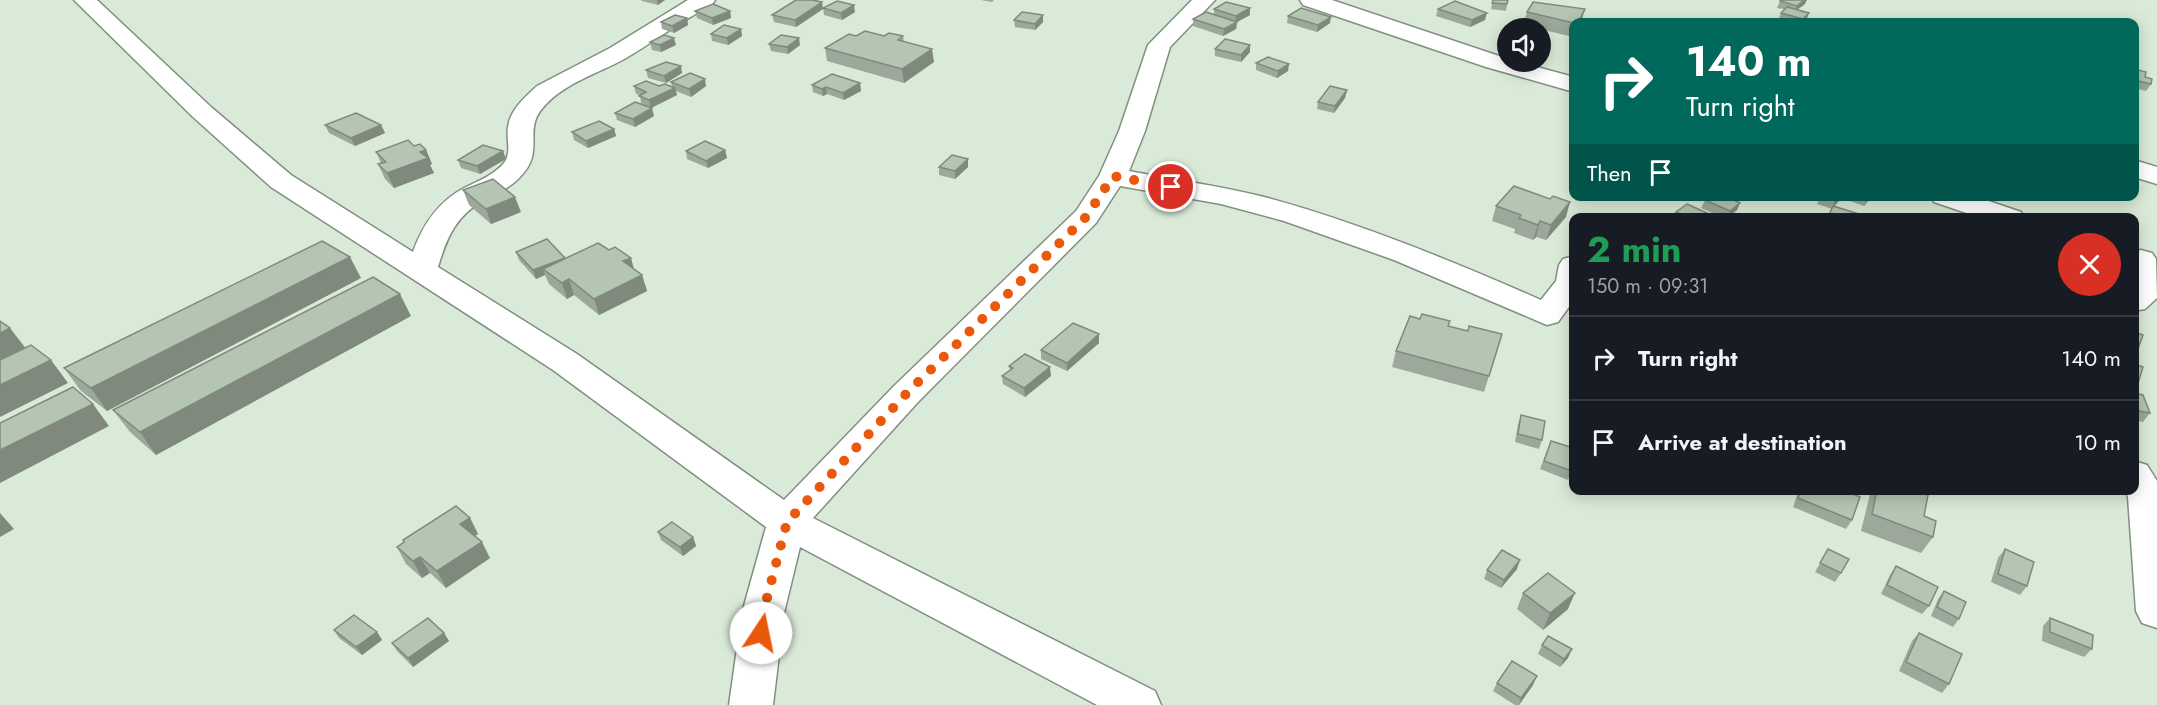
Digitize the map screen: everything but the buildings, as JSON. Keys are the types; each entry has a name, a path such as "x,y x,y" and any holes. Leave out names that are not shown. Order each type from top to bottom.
{"street":[{"path":"85,0 202,112 281,182 565,362 787,522 1139,705"},
{"path":"422,270 432,238 452,208 489,187 516,166 523,149 519,124 540,96 558,83 617,54 681,11 704,0"},
{"path":"751,705 763,613 787,522 906,394 1086,217 1113,176 1132,131 1159,45 1204,0"},
{"path":"1311,0 1494,62 1569,84"},
{"path":"2139,170 2157,176"},
{"path":"1113,176 1208,192 1305,218 1431,266 1547,315 1569,284"},
{"path":"1959,201 1996,213"},
{"path":"2144,260 2145,302"},
{"path":"2139,482 2148,497 2157,611"}],"route":[{"path":"761,633 763,613 777,567 787,522 906,394 1086,217 1113,176 1171,187"}]}
